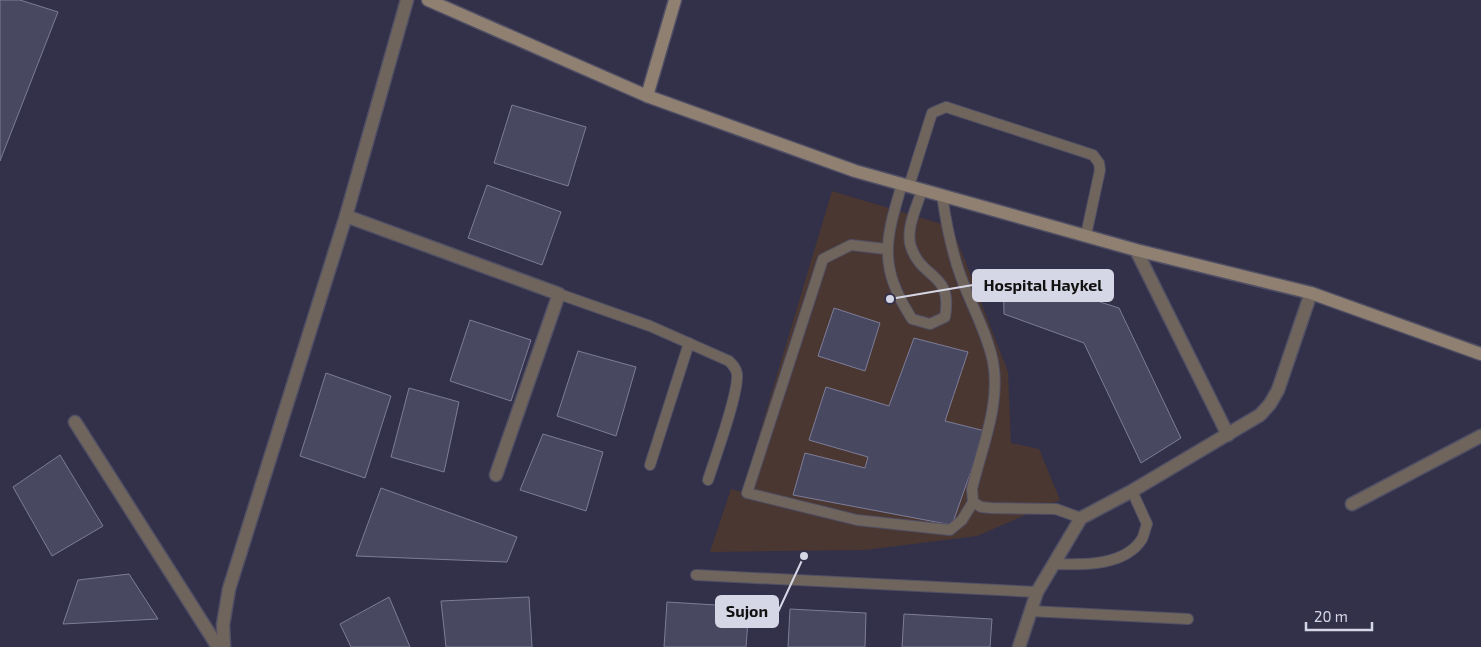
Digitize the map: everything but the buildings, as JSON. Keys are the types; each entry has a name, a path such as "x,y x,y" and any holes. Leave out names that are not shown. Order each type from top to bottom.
{"main road":[{"path":"428,0 647,96 787,148 922,190 1136,250 1311,293 1481,354"},
{"path":"647,96 675,0"}],"street":[{"path":"224,647 223,626 229,590 346,216 406,0"},
{"path":"346,216 559,294 496,475"},
{"path":"1136,250 1228,435"},
{"path":"1020,647 1037,592 1056,564 1081,518 1132,491 1228,435 1260,415 1270,404 1278,390 1311,293"},
{"path":"76,422 218,647"},
{"path":"1352,504 1481,436"}],"lane":[{"path":"922,190 911,226 910,246 920,264 939,280 948,299 945,317 930,324 912,319 900,300 892,278 886,248 888,229 932,113 946,107 1092,155 1099,163 1100,170 1086,235"},
{"path":"886,248 850,244 823,259 747,493 857,520 950,530 962,520 973,502 972,489 991,413 994,392 993,363 982,328 961,276 948,234 942,195"},
{"path":"559,294 650,326 729,361 736,374 734,393 708,480"},
{"path":"650,465 689,344"},
{"path":"1056,564 1085,566 1106,562 1131,550 1142,539 1147,524 1132,491"},
{"path":"973,502 981,507 1056,509 1081,518"},
{"path":"696,575 1037,592"},
{"path":"1030,611 1188,620"}],"shaded area":[{"path":"832,191 952,227 1008,372 1011,443 1039,449 1060,500 977,536 865,550 710,552 731,489 742,492"}],"place":[{"name":"Hospital Haykel","path":"890,299"},
{"name":"Sujon","path":"804,556"}]}
